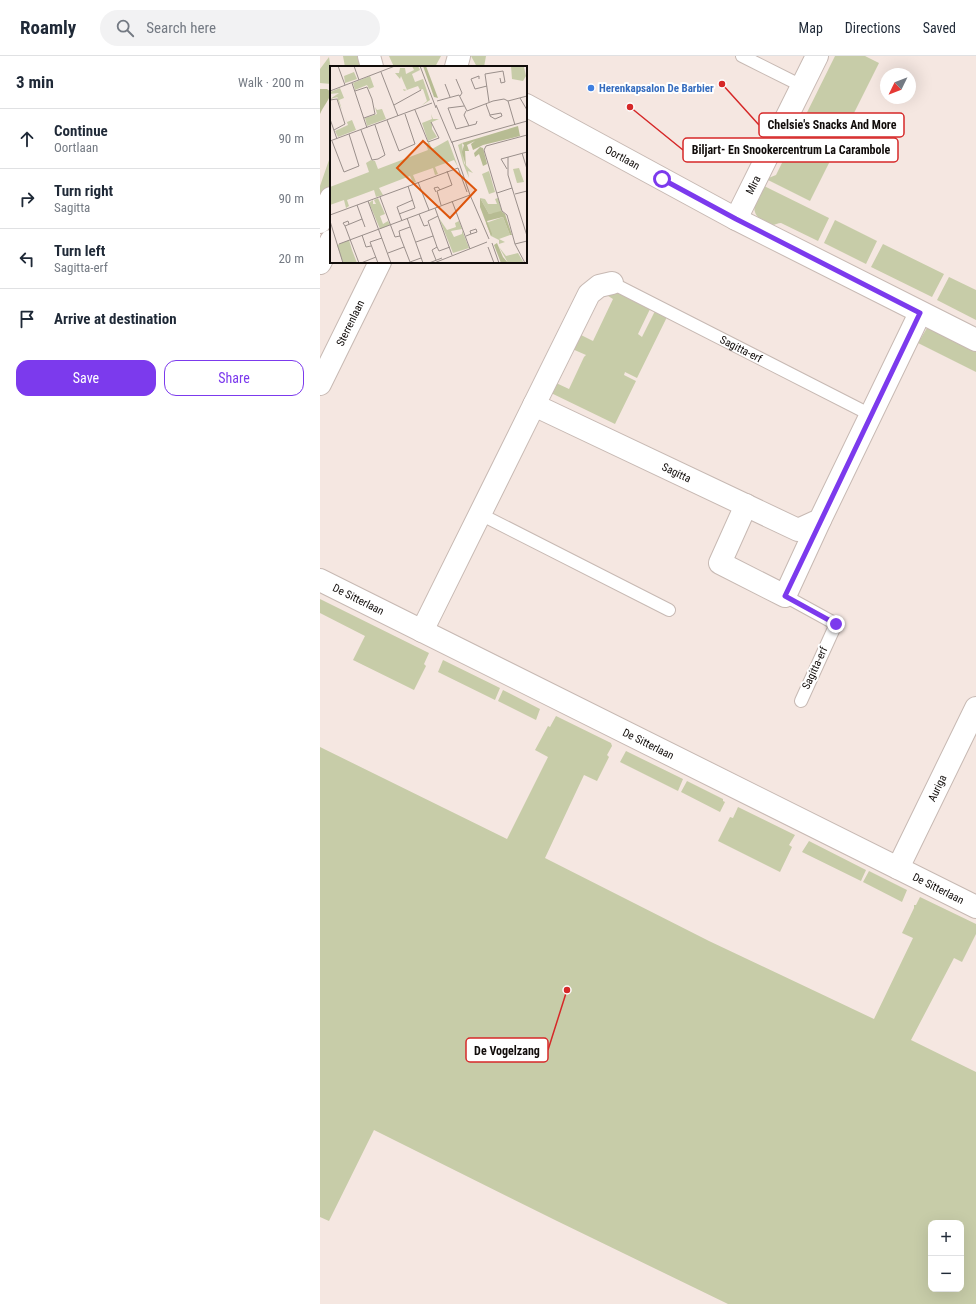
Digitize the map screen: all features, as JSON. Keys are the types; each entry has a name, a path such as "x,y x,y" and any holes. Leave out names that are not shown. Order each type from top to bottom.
{"street":[{"path":"369,56 369,62 371,66"},
{"path":"456,66 459,56"},
{"name":"Mira","path":"736,219 817,56"},
{"name":"Oortlaan","path":"527,107 736,219 976,340"},
{"path":"320,222 330,200"},
{"path":"320,263 330,243"},
{"name":"Sterrenlaan","path":"320,384 380,263"},
{"path":"422,631 589,294 599,286 612,283"},
{"path":"746,505 720,563 785,596 870,415 920,313"},
{"name":"Sagitta","path":"534,405 798,530 820,520"},
{"name":"De Sitterlaan","path":"320,580 976,907"},
{"name":"Auriga","path":"898,868 976,708"}],"lane":[{"path":"742,56 802,86"},
{"name":"Sagitta-erf","path":"612,283 870,415"},
{"path":"480,514 669,610"},
{"name":"Sagitta-erf","path":"785,596 836,624 800,701"}],"green space":[{"path":"343,56 360,56 363,66 345,66"},
{"path":"389,56 441,56 436,66 394,66"},
{"path":"471,56 486,56 484,66 476,66"},
{"path":"835,56 865,56 879,63 810,201 766,179 776,175"},
{"path":"329,57 330,84 320,83 320,69"},
{"path":"320,89 327,89 330,91 330,94 320,114"},
{"path":"330,122 330,186 320,207 320,186 329,160"},
{"path":"762,185 829,218 818,241 781,223 769,225 764,223 757,216 754,207"},
{"path":"835,220 877,241 866,264 824,243"},
{"path":"883,244 944,274 932,297 871,267"},
{"path":"949,277 976,290 976,320 937,300"},
{"path":"608,287 651,307 638,334 642,337 656,309 667,317 637,378 625,372 624,375 636,381 615,424 549,392 554,382 569,389 586,355 570,348 577,333 593,341 613,299 605,294"},
{"path":"927,328 976,350 976,372 918,343"},
{"path":"320,599 429,653 424,664 426,666 414,690 353,660 365,636 320,613"},
{"path":"443,660 500,688 495,700 438,672"},
{"path":"503,690 540,709 536,720 498,701"},
{"path":"556,716 611,743 612,746 607,755 609,757 597,781 584,775 545,858 709,941 874,1019 913,938 902,933 914,905 916,905 920,897 976,924 976,934 962,962 954,958 911,1040 976,1072 976,1304 728,1304 374,1130 329,1221 320,1217 320,747 507,839 548,757 535,750 548,726 550,727"},
{"path":"626,751 683,779 678,791 620,762"},
{"path":"687,781 723,799 725,802 720,812 681,792"},
{"path":"738,807 795,835 789,845 792,847 780,872 718,841 730,817 733,818"},
{"path":"809,841 866,870 861,881 802,852"},
{"path":"869,871 907,890 902,902 863,882"}],"place":[{"name":"Chelsie's Snacks And More","path":"722,84"},
{"name":"Herenkapsalon De Barbier","path":"591,88"},
{"name":"Biljart- En Snookercentrum La Carambole","path":"630,107"},
{"name":"De Vogelzang","path":"567,990"}],"route":[{"path":"662,179 736,219 920,313 870,415 785,596 836,624"}]}
